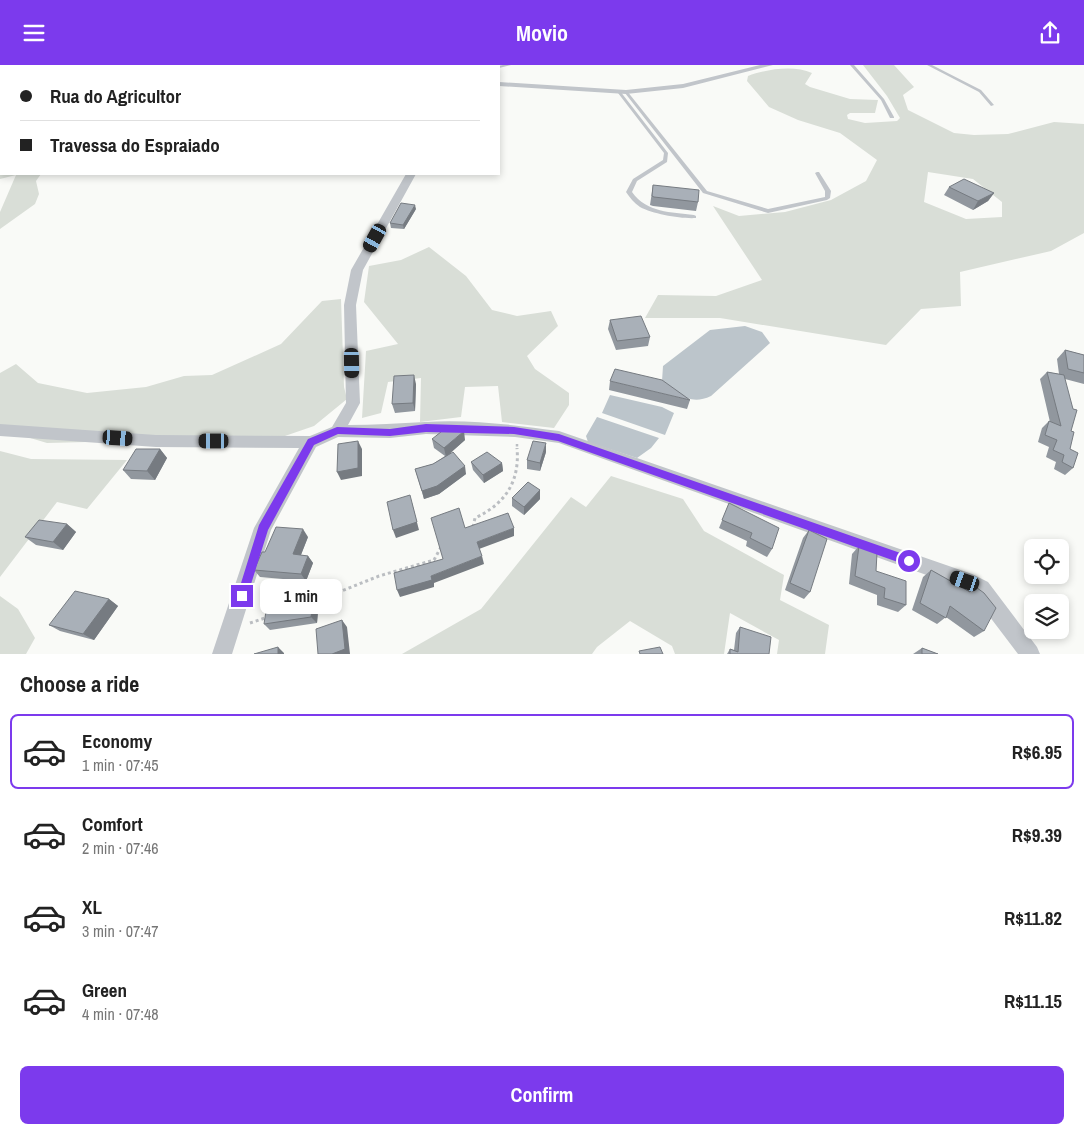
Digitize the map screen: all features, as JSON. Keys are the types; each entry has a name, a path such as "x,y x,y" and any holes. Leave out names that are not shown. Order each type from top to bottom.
{"street":[{"path":"500,84 623,92 683,87 769,65"},
{"path":"337,431 353,403 350,305 357,270 411,175"},
{"path":"0,430 156,441 311,442 337,431 390,432 426,428 514,431 559,437 965,581 981,589 1030,654"},
{"path":"222,654 232,629 263,528 311,442"}],"lane":[{"path":"852,65 883,100 892,117"},
{"path":"929,65 980,91 992,105"},
{"path":"623,92 705,192 768,211 827,198 828,191 817,173"},
{"path":"623,92 666,153 665,161 634,183 630,191 633,198 651,210 694,217"}],"path":[{"path":"471,534 476,518 493,509 513,483 519,461 514,431"},
{"path":"299,607 379,576 434,560 442,545 449,542"},
{"path":"232,629 274,616"}],"shaded area":[{"path":"863,65 894,65 914,87 903,95 908,110 954,133 974,135 1008,134 1054,122 1084,124 1084,233 1051,251 960,272 961,306 921,309 886,345 720,318 645,318 658,295 716,296 762,280 713,206 739,216 785,212 831,200 866,181 877,160 840,133 798,120 769,107 747,81 748,76 763,71 780,69 797,69 812,73 805,84 810,87 850,99 878,100 875,113 850,113 847,115 848,119 865,123 897,121 900,118 887,96","holes":["928,172 973,179 1002,202 1002,217 966,219 924,202"]},
{"path":"0,175 16,175 0,179"},
{"path":"16,175 40,175 36,181 39,194 35,204 0,229 0,212"},
{"path":"429,247 466,276 492,310 517,316 551,311 558,326 527,356 535,369 569,393 569,405 554,428 502,422 498,386 465,387 461,417 420,422 421,378 388,382 381,413 362,418 366,351 398,344 364,302 369,266 401,260"},
{"path":"341,299 344,387 347,399 314,426 282,437 47,443 0,429 0,373 16,364 38,383 87,393 146,387 184,376 212,375 281,344 322,301"},
{"path":"745,326 762,332 770,343 711,396 697,400 690,399 679,394 662,381 663,366 710,330"},
{"path":"610,395 662,407 674,413 665,435 602,413"},
{"path":"597,417 659,438 651,448 637,458 588,442 586,436"},
{"path":"0,451 31,459 127,460 87,509 57,502 0,577"},
{"path":"611,476 683,499 704,531 784,575 780,600 829,625 825,654 777,654 779,640 730,613 724,654 675,654 672,646 630,621 597,647 592,654 402,654 481,609 571,497 586,507"},
{"path":"0,596 18,609 35,638 26,654 0,654"}],"building":[{"path":"964,179 994,193 978,201 949,187"},
{"path":"653,185 699,190 698,202 654,197 652,196"},
{"path":"401,203 415,205 403,225 390,223"},
{"path":"641,316 650,337 617,341 610,320"},
{"path":"1065,350 1084,355 1084,373 1068,369"},
{"path":"615,369 662,380 690,400 610,381"},
{"path":"1047,372 1064,375 1073,409 1077,410 1071,431 1074,432 1070,449 1078,453 1073,468 1062,462 1064,455 1053,450 1057,440 1045,435 1049,421 1061,426"},
{"path":"414,375 413,403 392,404 394,376"},
{"path":"446,428 459,428 464,431 444,448 432,439"},
{"path":"358,441 358,468 337,472 338,444"},
{"path":"533,441 546,443 540,463 527,460"},
{"path":"136,449 160,449 147,471 123,470"},
{"path":"453,452 465,466 437,486 422,491 415,469 433,464"},
{"path":"487,452 502,463 483,475 471,462"},
{"path":"528,482 540,490 524,507 512,498"},
{"path":"410,495 417,522 393,530 387,502"},
{"path":"729,503 779,528 772,549 750,538 752,533 722,520"},
{"path":"459,508 465,528 508,513 514,528 477,542 482,556 431,576 432,580 397,590 394,573 443,559 431,518"},
{"path":"39,520 67,524 53,542 25,537"},
{"path":"276,527 303,529 293,554 308,556 301,574 254,570 262,552 265,552"},
{"path":"809,530 827,539 810,592 790,583"},
{"path":"859,546 877,553 876,571 906,581 906,605 884,598 885,588 855,576"},
{"path":"931,570 970,592 973,585 984,593 996,608 984,631 950,606 946,618 920,603"},
{"path":"75,591 109,599 83,634 49,625"},
{"path":"313,604 311,617 264,624 266,611"},
{"path":"342,620 345,649 332,654 318,654 316,629"},
{"path":"740,627 771,637 769,654 730,654 730,649 738,652"},
{"path":"278,647 278,654 254,654"},
{"path":"660,647 663,654 640,654 639,651"},
{"path":"922,648 938,654 922,654"}],"route":[{"path":"242,596 263,528 311,442 337,431 390,432 426,428 466,428 514,431 559,437 909,561"}]}
